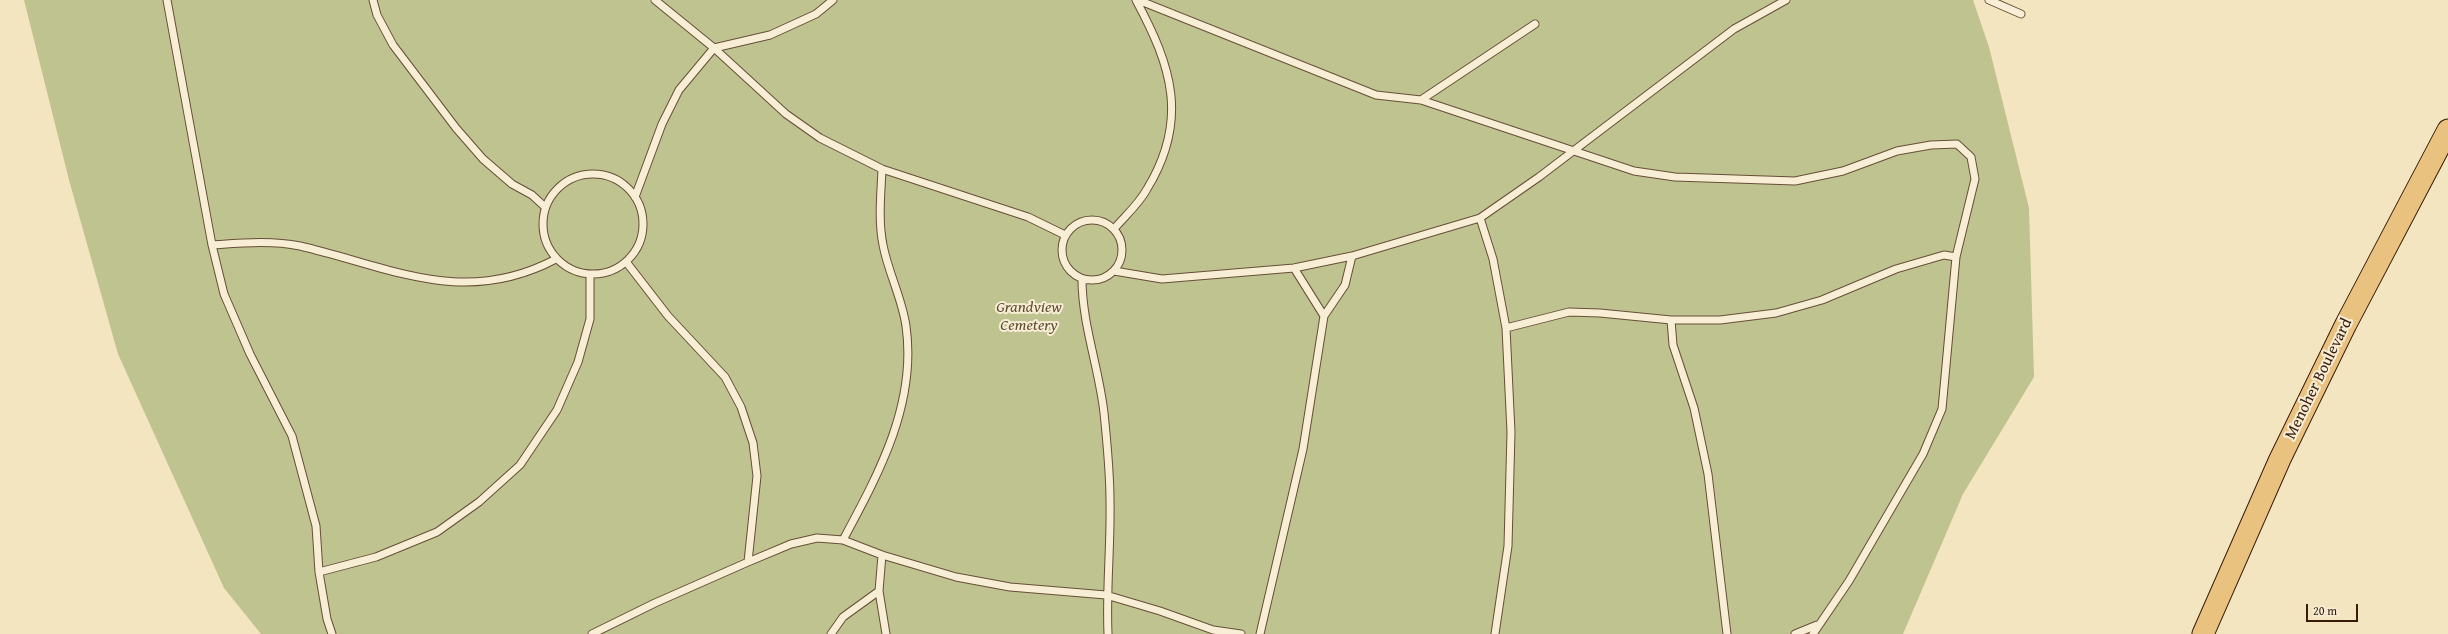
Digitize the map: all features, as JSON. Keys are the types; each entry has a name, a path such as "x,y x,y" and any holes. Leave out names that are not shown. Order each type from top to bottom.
{"main road":[{"name":"Menoher Boulevard","path":"2202,634 2290,438 2346,324 2448,130"}],"lane":[{"path":"167,0 212,245 224,294 250,354 292,436 316,526 319,572 327,619 332,634"},
{"path":"373,0 377,15 393,44 456,128 500,174 512,184 532,195 545,207"},
{"path":"655,0 714,48 786,114 820,138 882,169 1028,217 1065,235"},
{"path":"635,197 662,124 679,90 714,48 770,35 816,14 833,0"},
{"path":"1137,0 1376,95 1421,100 1573,152 1634,171 1675,177 1794,181 1844,171 1897,151 1931,144 1957,144 1971,157 1975,179 1956,257 1942,409 1923,454 1898,498 1848,582 1817,625 1813,634"},
{"path":"1114,229 1147,190 1166,152 1172,121 1173,97 1161,52 1137,0"},
{"path":"1114,271 1162,280 1294,268 1352,256 1480,218 1573,152 1734,29 1786,0"},
{"path":"1989,0 2021,14"},
{"path":"1421,100 1535,24"},
{"path":"843,540 891,445 904,402 908,366 906,325 883,244 880,207 882,169"},
{"path":"599,173 615,178 629,188 635,197 643,218 642,235 636,251 627,263 608,272 590,274 569,269 556,259 545,240 542,224 545,207 557,188 566,181 582,174 599,173"},
{"path":"1480,218 1493,258 1506,328 1511,432 1508,538 1500,607 1495,634"},
{"path":"1088,220 1102,221 1114,229 1122,242 1122,258 1114,271 1099,280 1082,279 1070,272 1063,261 1061,248 1065,235 1074,225 1088,220"},
{"path":"212,245 261,242 299,246 393,273 445,283 500,280 533,271 556,259"},
{"path":"1506,328 1569,312 1600,313 1671,320 1720,320 1776,313 1822,300 1896,269 1944,254 1956,257"},
{"path":"1260,634 1303,449 1324,316 1345,285 1352,256"},
{"path":"627,263 668,316 725,378 741,407 753,443 757,476 748,562"},
{"path":"1294,268 1324,316"},
{"path":"319,572 376,557 437,532 479,502 520,465 557,410 578,362 590,319 590,274"},
{"path":"1082,279 1082,298 1097,365 1104,413 1110,501 1106,595 1108,634"},
{"path":"1671,320 1674,345 1694,408 1708,474 1727,634"},
{"path":"592,634 655,603 748,562 791,544 817,538 843,540 882,555 956,577 1010,587 1106,595 1160,611 1213,630 1242,634"},
{"path":"882,555 879,591 886,634"},
{"path":"831,634 843,617 879,591"},
{"path":"1794,634 1817,625"}],"green space":[{"name":"Grandview Cemetery","path":"24,0 1973,0 1989,47 2029,208 2034,377 1963,494 1903,634 261,634 224,588 118,354 69,180"}]}
